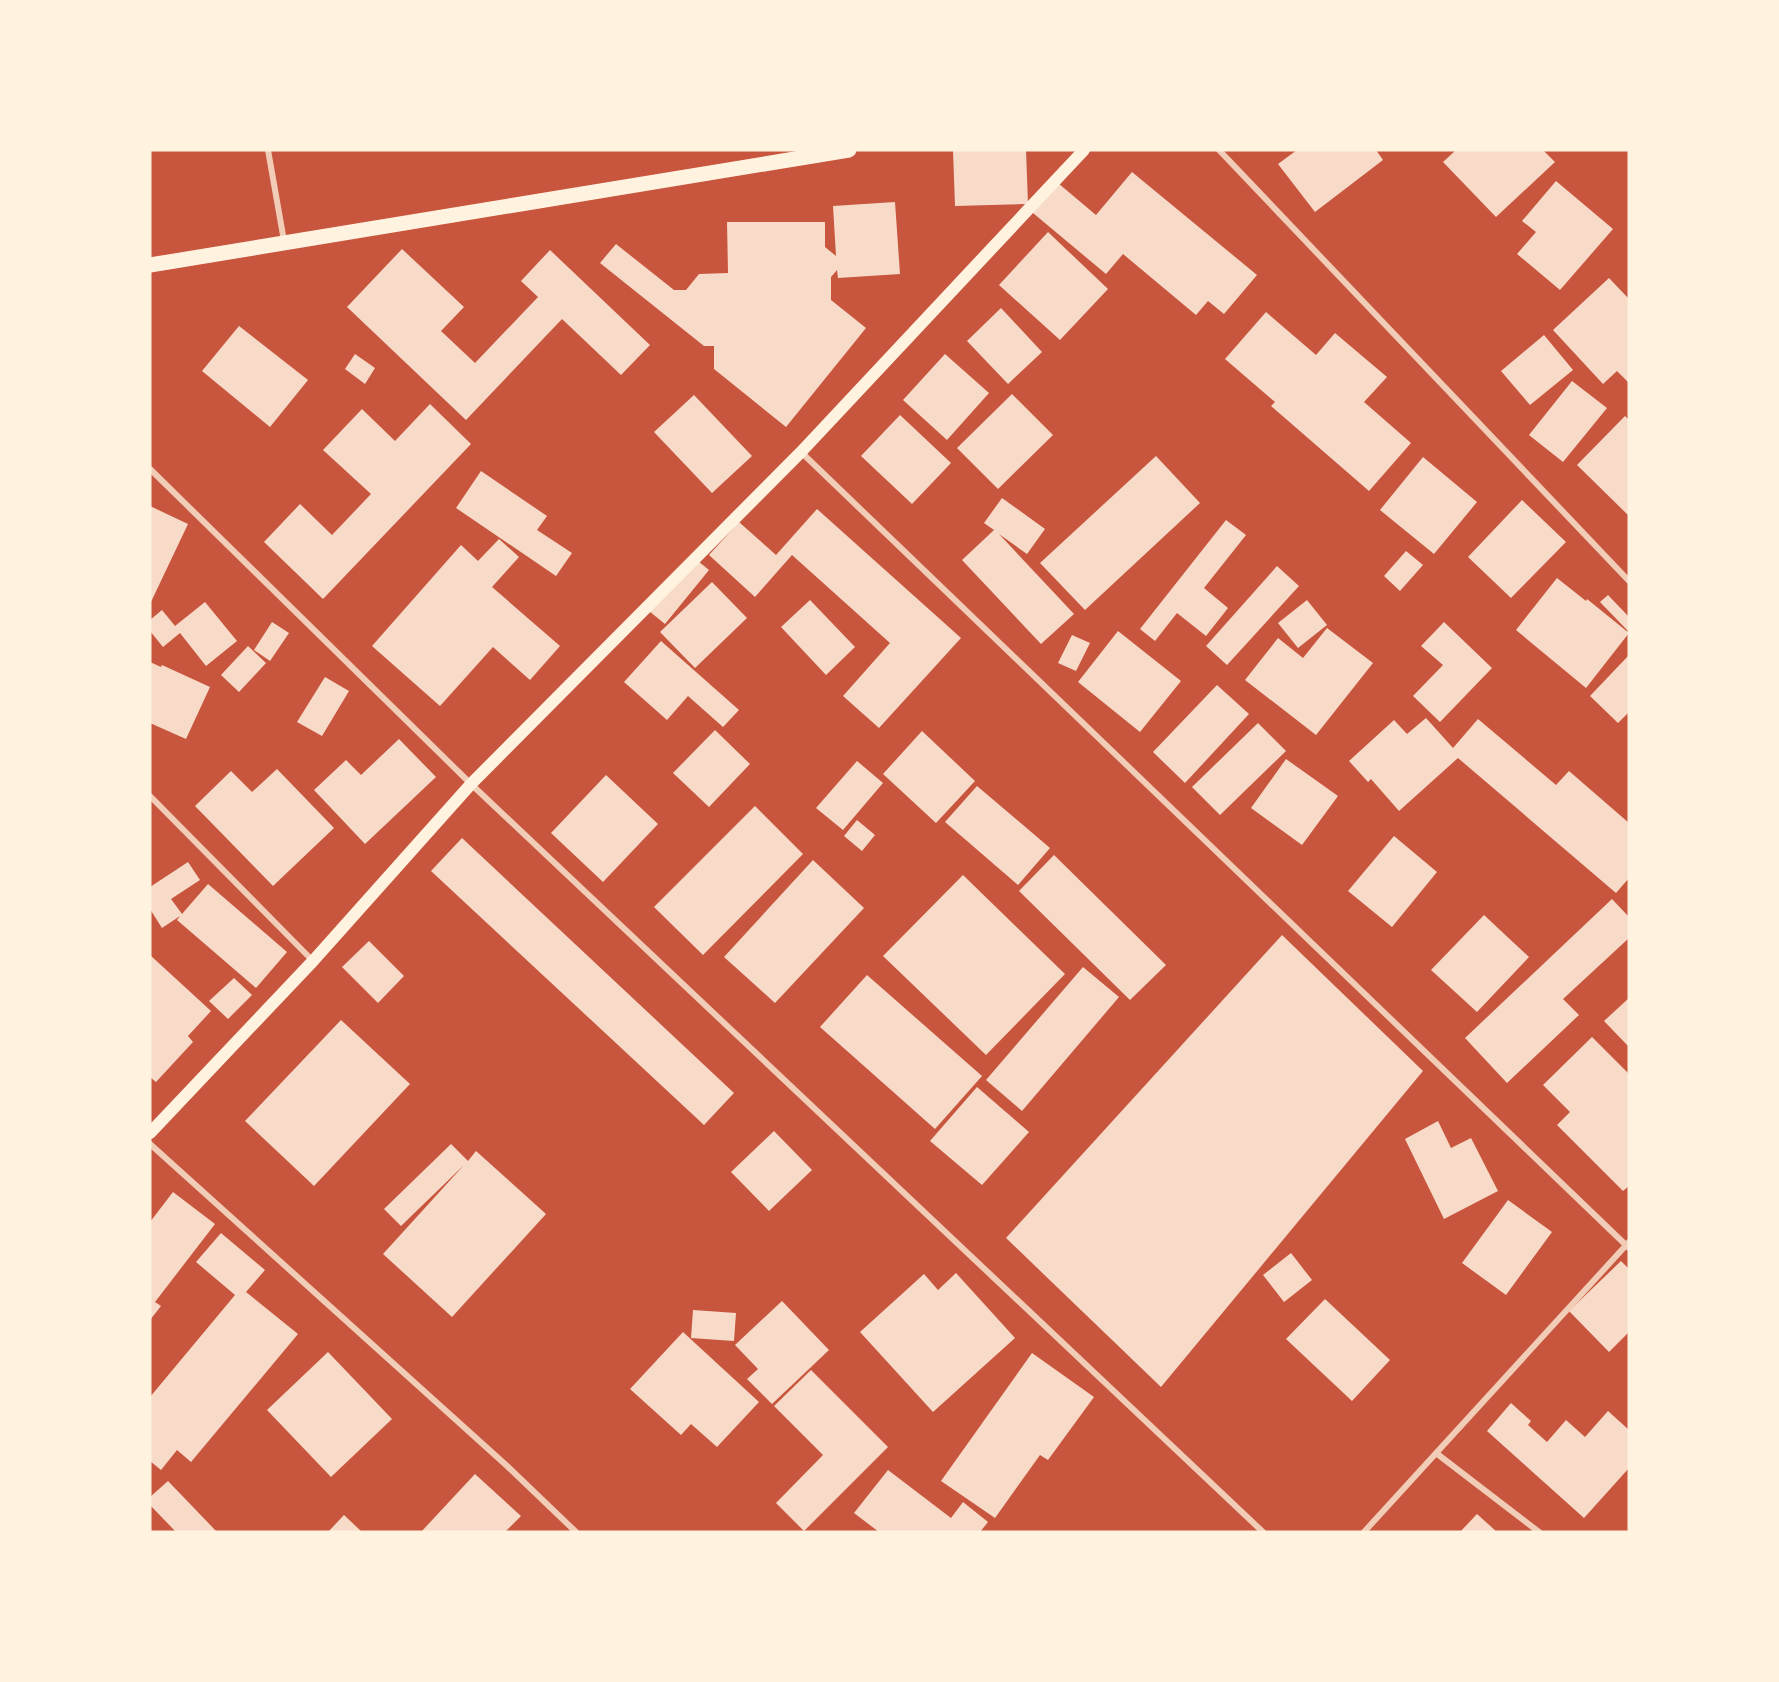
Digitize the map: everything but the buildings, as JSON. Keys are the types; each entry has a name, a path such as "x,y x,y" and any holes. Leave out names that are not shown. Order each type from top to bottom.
{"main road":[{"path":"150,265 849,150"},
{"path":"150,1133 313,961 471,784 801,452 1084,150"}],"street":[{"path":"268,150 284,243"},
{"path":"1219,150 1629,581"},
{"path":"801,452 1628,1245 1364,1532"},
{"path":"150,469 471,784 1263,1532"},
{"path":"150,796 313,961"},
{"path":"150,1144 506,1465 576,1532"},
{"path":"1436,1453 1539,1532"}]}
